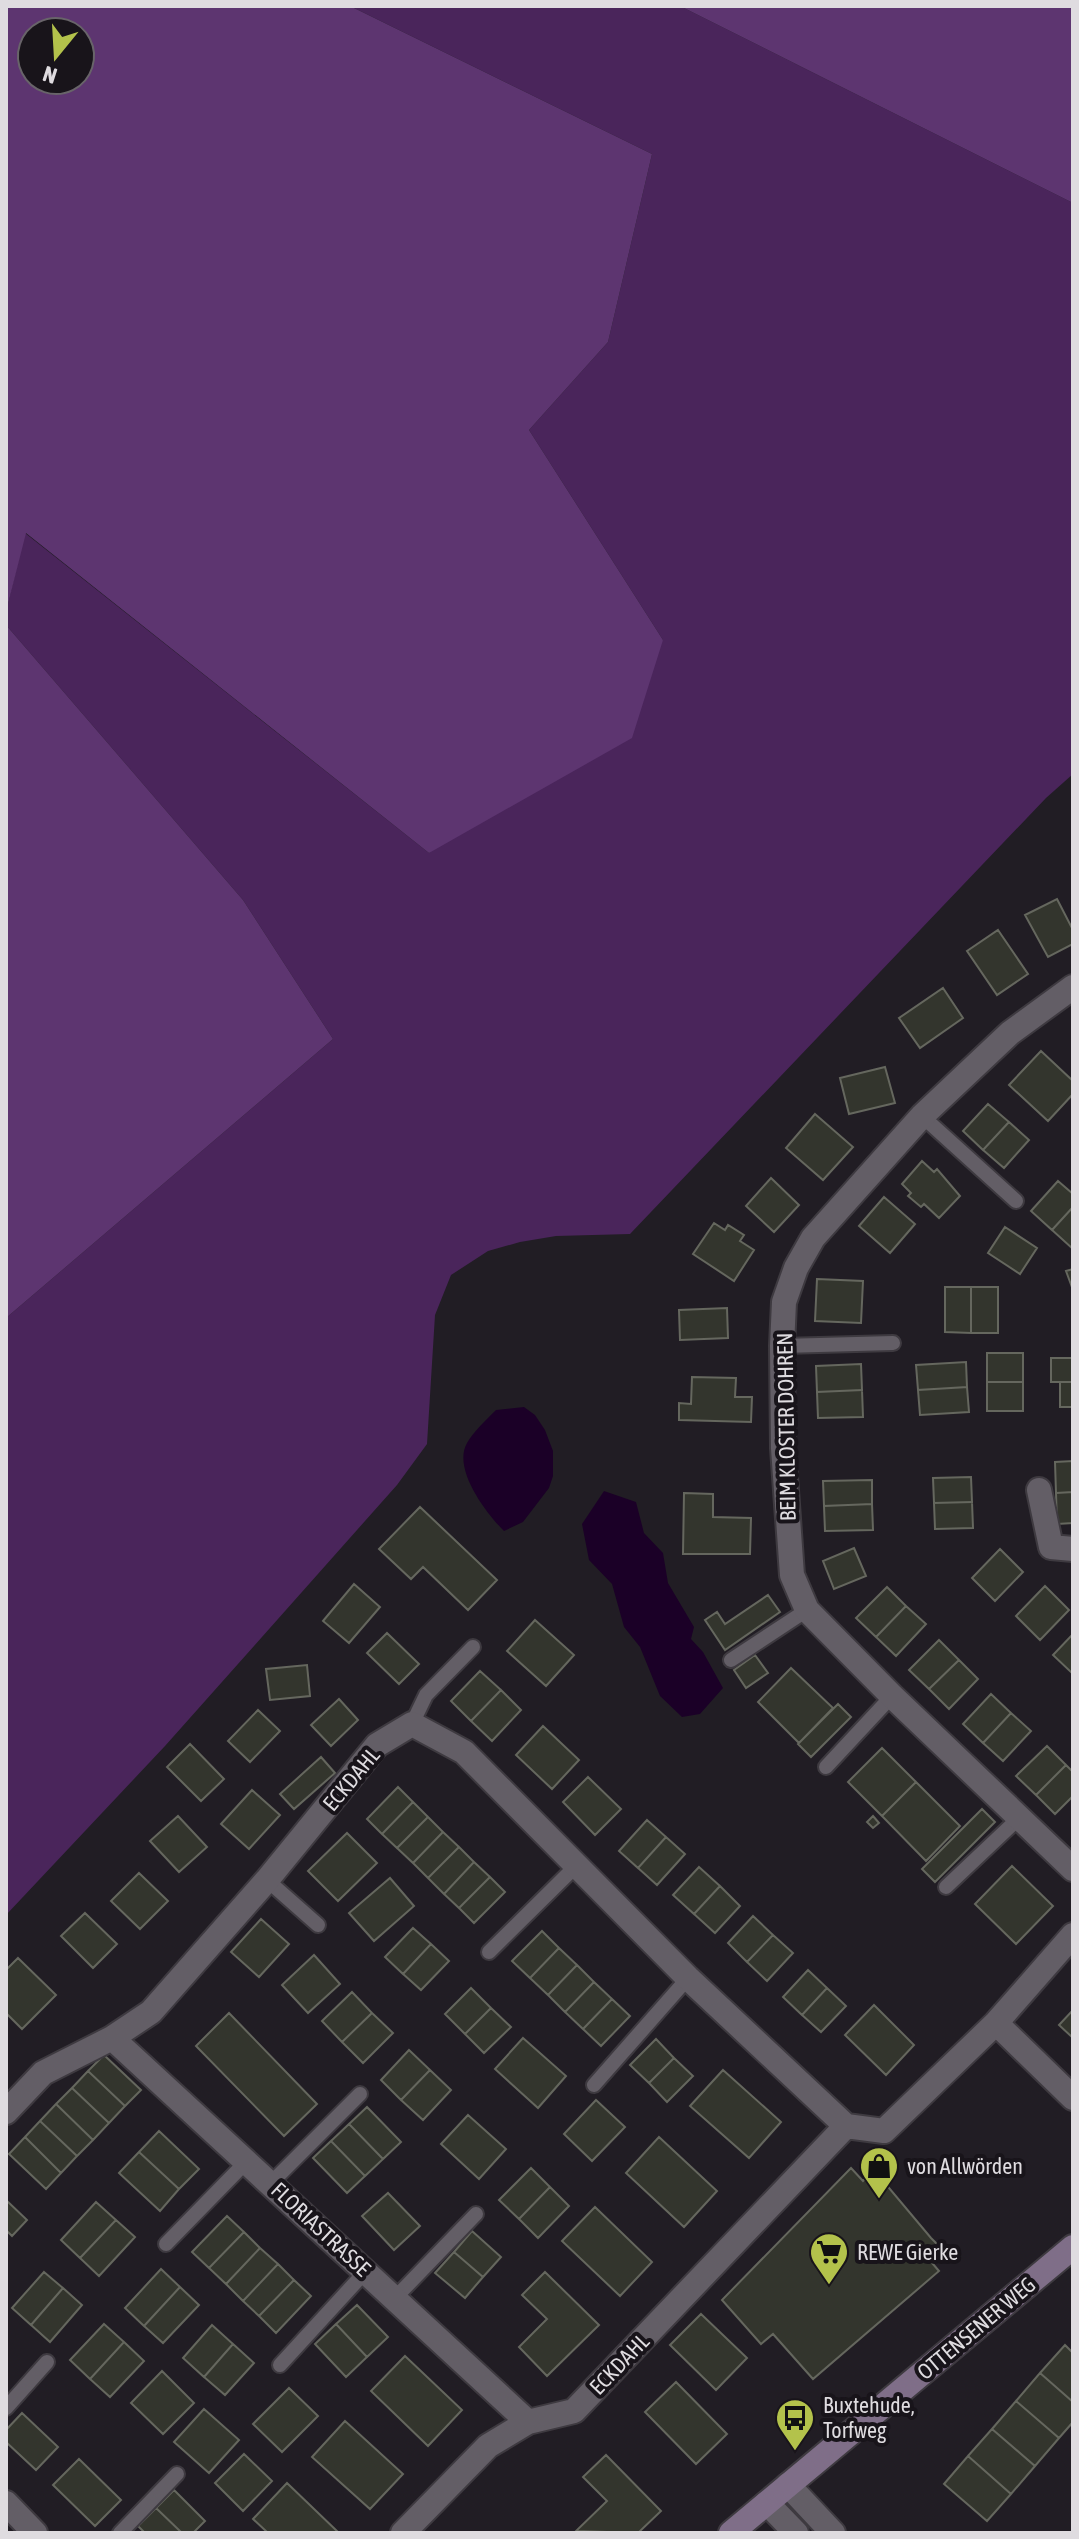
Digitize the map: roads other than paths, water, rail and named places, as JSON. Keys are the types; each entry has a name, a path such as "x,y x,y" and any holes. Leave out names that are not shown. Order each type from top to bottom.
{"street":[{"name":"BEIM KLOSTER DOHREN","path":"1073,987 1010,1033 922,1116 813,1238 796,1268 784,1302 782,1346 783,1448 792,1575 807,1610 1073,1869"},
{"path":"1039,1490 1051,1547 1073,1549"},
{"path":"412,1724 464,1752 688,1978 846,2126 884,2131 996,2023 1073,1935"},
{"name":"ECKDAHL","path":"6,2112 43,2073 112,2038 151,2012 267,1880 377,1745 412,1724"},
{"path":"996,2023 1073,2098"},
{"name":"FLORIASTRASSE","path":"112,2038 528,2422"},
{"name":"ECKDAHL","path":"416,2529 488,2446 528,2422 574,2411 846,2126"},
{"name":"OTTENSENER WEG","path":"731,2533 1073,2247"},
{"path":"788,2485 833,2533"},
{"path":"6,2503 35,2533"},
{"path":"767,2503 796,2533"}],"lane":[{"path":"922,1116 1016,1201"},
{"path":"782,1346 893,1343"},
{"path":"731,1660 807,1610"},
{"path":"412,1724 426,1695 473,1647"},
{"path":"826,1767 892,1696"},
{"path":"946,1887 1019,1818"},
{"path":"489,1952 576,1866"},
{"path":"267,1880 318,1925"},
{"path":"594,2085 688,1978"},
{"path":"271,2183 360,2094"},
{"path":"166,2244 247,2161"},
{"path":"395,2298 476,2214"},
{"path":"280,2365 366,2271"},
{"path":"6,2408 47,2362"},
{"path":"120,2533 177,2474"}],"place":[{"name":"von Allwörden","path":"879,2200"},
{"name":"REWE Gierke","path":"829,2286"},
{"name":"Buxtehude, Torfweg","path":"795,2452"}]}
